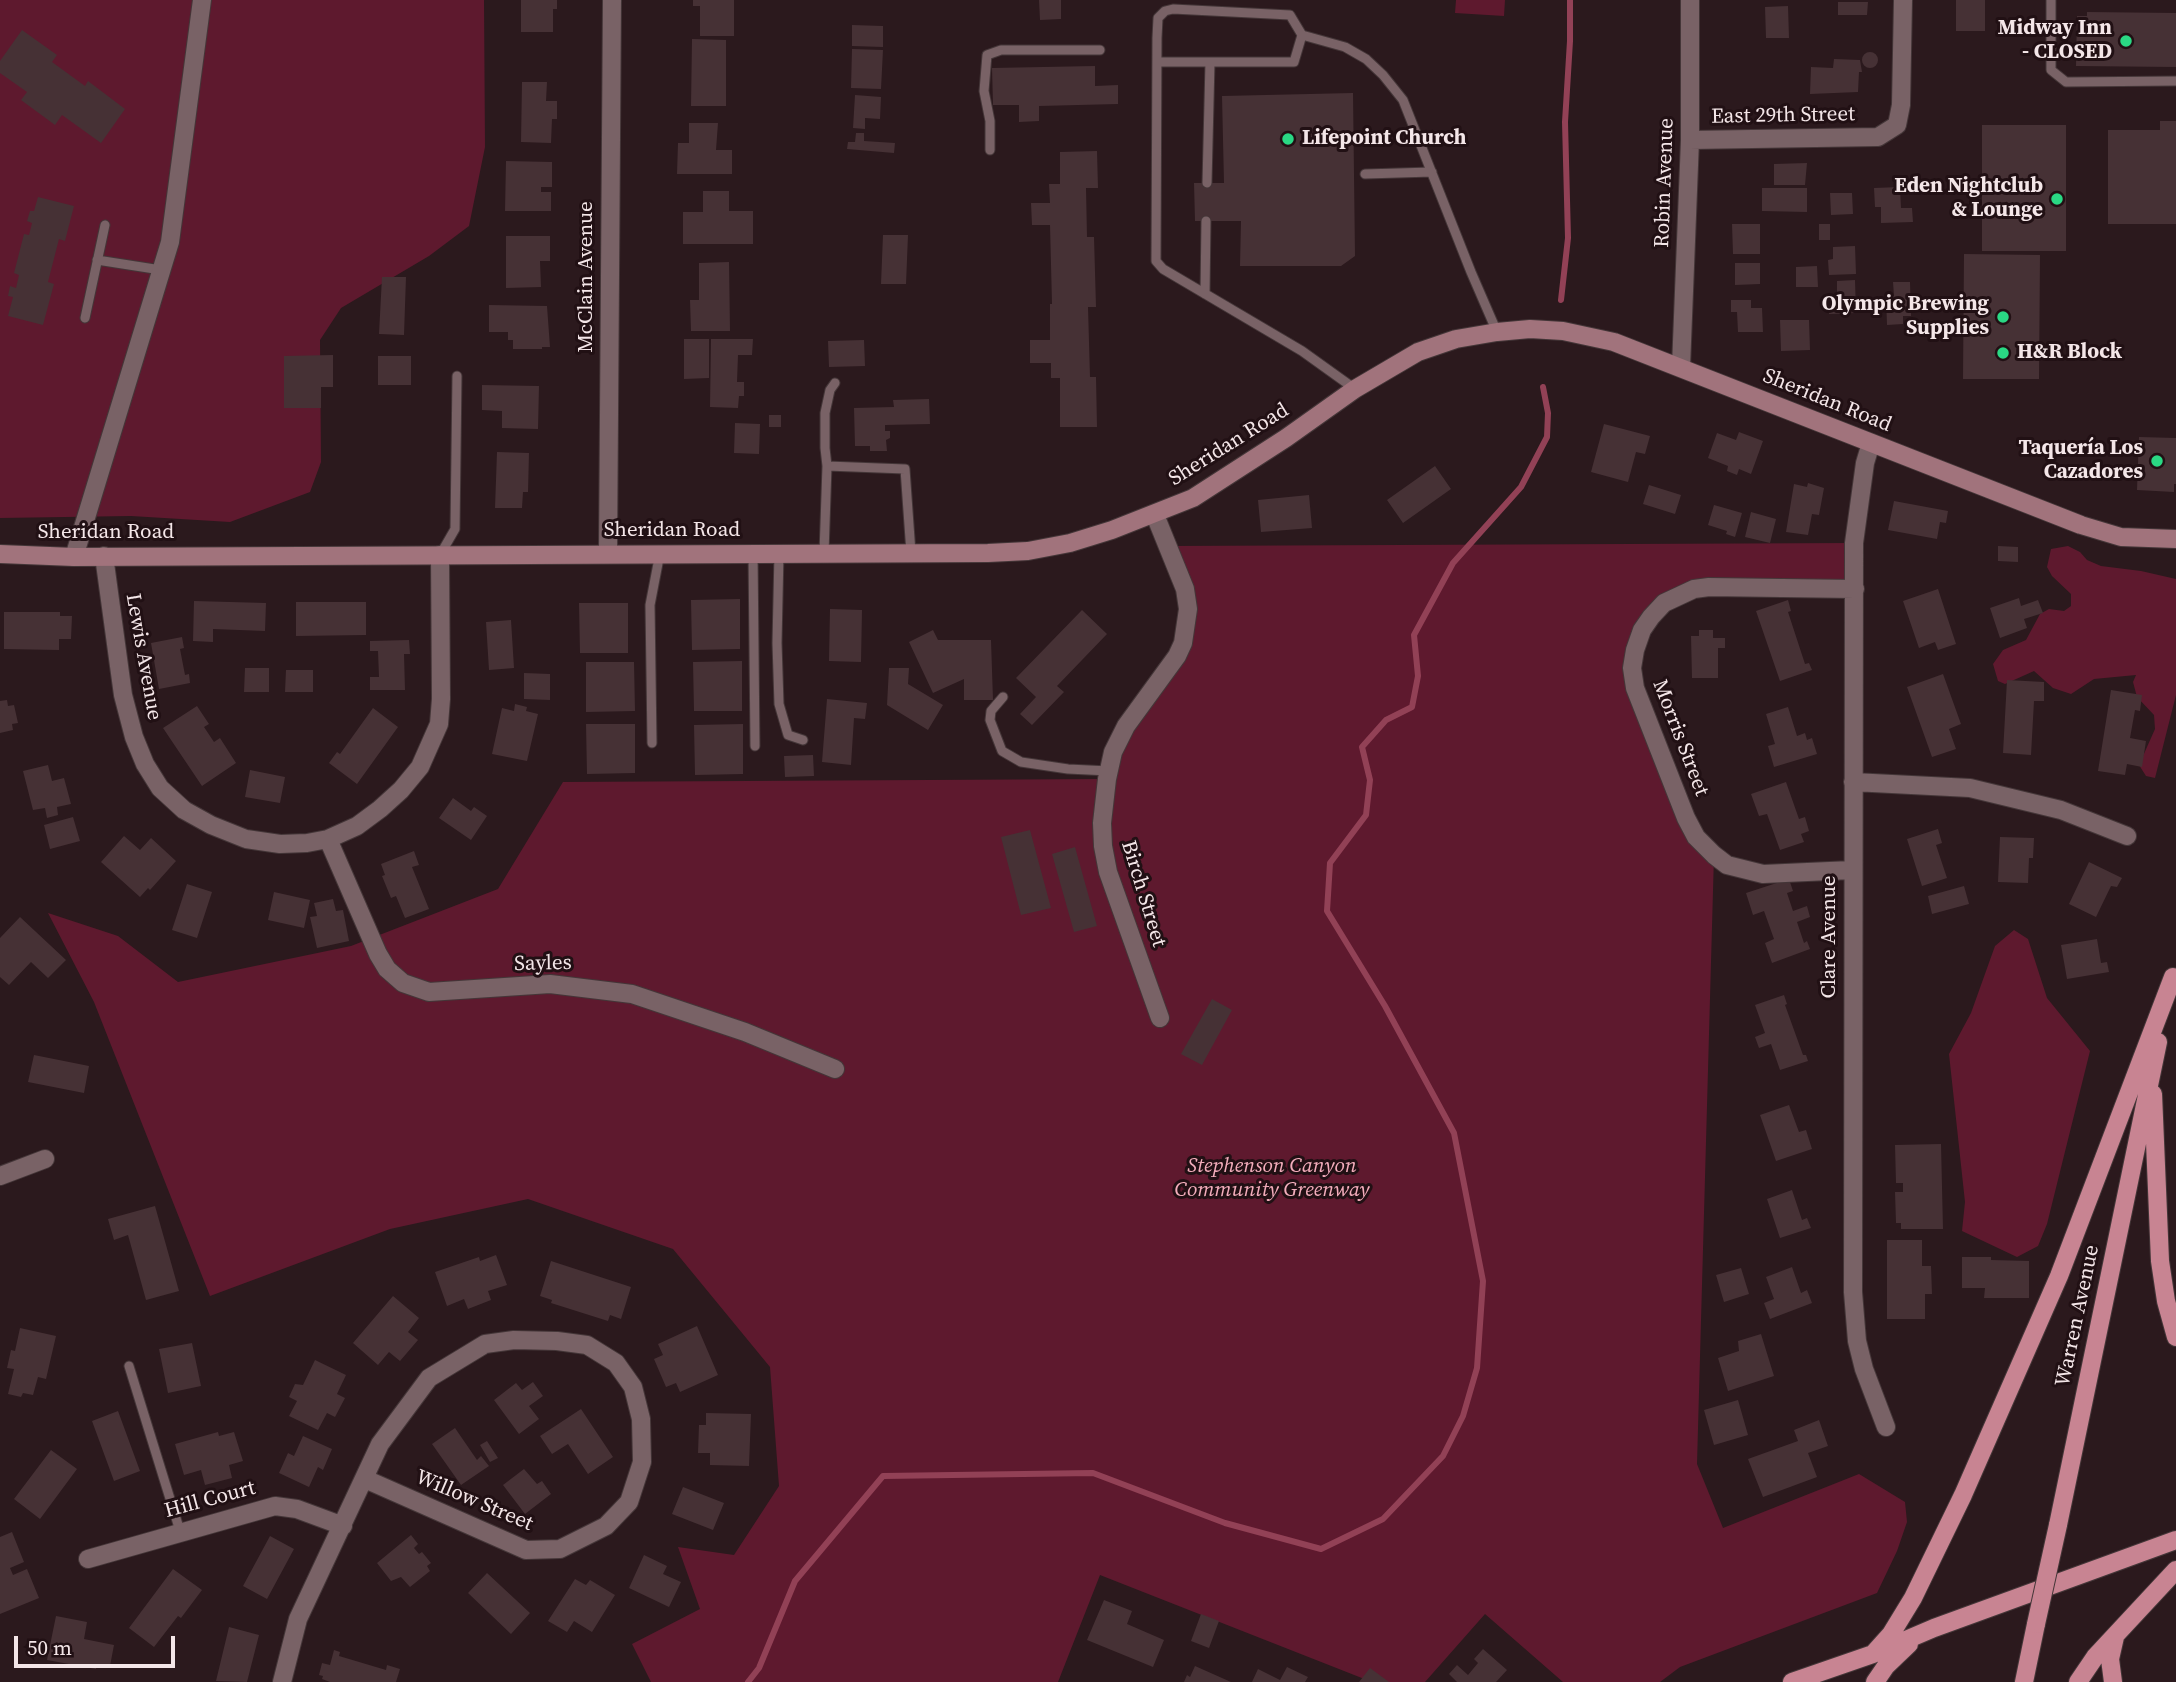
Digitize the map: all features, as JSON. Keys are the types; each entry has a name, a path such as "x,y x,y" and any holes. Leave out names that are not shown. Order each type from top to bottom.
{"main road":[{"name":"Sheridan Road","path":"0,554 74,557 1009,553 1039,549 1070,543 1155,515 1218,484 1355,389 1418,352 1456,339 1530,329 1589,335 1681,367 2081,525 2121,537 2176,539"},
{"name":"Warren Avenue","path":"2024,1682 2174,968"},
{"path":"1873,1654 1895,1628 1913,1598 1963,1495 2059,1276 2174,968"},
{"path":"2152,1066 2160,1261 2166,1301 2176,1337"},
{"path":"1793,1682 2176,1540"},
{"path":"2078,1682 2095,1657 2176,1570"},
{"path":"1875,1682 1895,1657 1923,1633"},
{"path":"2113,1682 2110,1659 2116,1634"}],"street":[{"path":"74,557 170,242 202,0"},
{"name":"McClain Avenue","path":"608,553 612,0"},
{"name":"Robin Avenue","path":"1681,367 1690,140 1690,0"},
{"name":"East 29th Street","path":"1690,140 1878,137 1897,125 1901,105 1903,0"},
{"name":"Clare Avenue","path":"1871,443 1865,463 1854,543 1854,1320 1867,1381 1885,1427"},
{"name":"Birch Street","path":"1155,515 1185,589 1188,610 1183,642 1177,656 1126,726 1113,752 1102,822 1102,846 1108,873 1160,1018"},
{"name":"Lewis Avenue","path":"104,556 123,695 134,737 145,764 160,788 184,810 211,825 246,839 280,844 328,839 356,826 394,797 420,767 439,724 440,555"},
{"name":"Morris Street","path":"1852,870 1763,874 1735,867 1714,855 1696,836 1686,818 1635,688 1632,668 1635,650 1646,623 1664,603 1679,595 1709,587 1855,589"},
{"path":"1853,782 1970,788 2061,810 2127,836"},
{"name":"Sayles","path":"328,839 378,954 387,969 403,984 429,992 550,984 632,994 745,1032 835,1069"},
{"path":"0,1176 45,1159"},
{"name":"Willow Street","path":"282,1682 298,1619 380,1444 429,1378 485,1343 514,1340 587,1345 616,1363 633,1387 641,1419 642,1462 629,1502 606,1526 560,1549 526,1550 365,1479"},
{"name":"Hill Court","path":"88,1559 275,1506 298,1509 343,1526"}],"lane":[{"path":"2051,0 2051,71 2066,82 2176,81"},
{"path":"1355,389 1302,351 1163,269 1156,261 1158,18 1165,11 1173,9 1290,15 1302,35 1345,47 1366,59 1383,75 1403,100 1497,332"},
{"path":"1157,62 1294,61 1302,35"},
{"path":"990,150 990,121 984,91 987,55 1001,50 1100,50"},
{"path":"1207,183 1210,62"},
{"path":"1365,174 1432,172"},
{"path":"1205,294 1206,221"},
{"path":"85,318 105,225"},
{"path":"97,260 161,270"},
{"path":"440,555 456,529 457,376"},
{"path":"824,553 827,466 825,413 830,390 835,383"},
{"path":"827,466 905,469 911,553"},
{"path":"652,743 650,605 660,553"},
{"path":"754,553 755,746"},
{"path":"779,553 779,704 788,735 803,740"},
{"path":"1003,697 991,711 990,720 1002,751 1021,762 1068,769 1109,771"},
{"path":"130,1366 180,1531"}],"green space":[{"path":"0,0 484,0 485,147 469,226 429,256 341,308 320,340 321,462 310,492 230,522 131,516 0,518"},
{"path":"1456,0 1505,0 1504,16 1455,13"},
{"name":"Stephenson Canyon Community Greenway","path":"1854,543 1855,589 1679,595 1635,650 1659,753 1714,855 1697,1464 1723,1528 1859,1474 1905,1502 1907,1522 1877,1593 1680,1667 1660,1682 1563,1682 1485,1614 1425,1682 1372,1682 1100,1575 1058,1682 651,1682 632,1644 700,1609 678,1547 734,1555 779,1486 770,1367 673,1249 528,1199 390,1229 210,1296 94,1002 48,913 118,936 178,982 351,946 498,889 563,782 1107,779 1113,752 1177,656 1188,609 1168,546"},
{"path":"2068,546 2080,552 2087,560 2101,566 2176,579 2176,695 2155,778 2146,776 2139,765 2155,729 2154,715 2137,697 2133,682 2136,675 2094,679 2071,694 2053,688 2034,671 2005,684 1998,681 1993,664 2003,650 2026,640 2040,614 2049,609 2064,611 2071,606 2071,594 2052,576 2047,567 2051,549"},
{"path":"2014,930 2028,939 2047,998 2090,1051 2047,1224 2038,1246 2017,1257 1962,1231 1965,1202 1949,1054 1971,1013 1995,946"}],"building":[{"path":"521,0 557,0 557,9 553,9 553,32 521,32"},
{"path":"693,0 734,0 734,36 700,36 700,6 693,6"},
{"path":"1039,0 1061,0 1061,19 1040,20"},
{"path":"1956,0 1985,0 1985,31 1956,31"},
{"path":"1838,2 1868,2 1867,15 1838,15"},
{"path":"1788,6 1789,38 1766,38 1765,7"},
{"name":"Midway Inn - CLOSED","path":"2087,12 2176,13 2176,67 2076,66 2077,16 2087,16"},
{"path":"852,25 883,26 883,47 852,46"},
{"path":"22,30 57,55 52,62 85,86 88,81 125,109 101,143 62,115 55,125 21,100 27,92 0,73 0,61"},
{"path":"692,39 726,40 726,106 691,106"},
{"path":"852,49 883,50 881,89 851,88"},
{"path":"1870,52 1878,60 1870,68 1862,60"},
{"path":"1834,59 1860,60 1862,72 1859,72 1858,92 1810,94 1811,67 1833,68"},
{"path":"1095,66 1095,86 1118,85 1118,104 1039,106 1039,121 1019,122 1019,105 993,105 992,68"},
{"path":"522,82 547,82 546,101 557,101 557,119 552,119 551,143 521,142"},
{"name":"Lifepoint Church","path":"1353,93 1355,256 1341,266 1240,266 1241,221 1195,221 1194,183 1224,183 1222,96"},
{"path":"855,95 881,97 880,119 865,118 865,129 853,128"},
{"path":"2160,121 2176,121 2176,224 2108,224 2108,130 2160,130"},
{"path":"689,123 718,123 716,150 732,150 732,174 677,174 678,143 689,143"},
{"path":"1982,125 2066,125 2066,251 1982,251"},
{"path":"856,133 864,133 864,141 895,143 894,153 847,149 848,142 855,142"},
{"path":"1097,151 1098,188 1086,188 1087,237 1094,237 1096,307 1088,307 1090,377 1096,377 1097,427 1060,427 1060,378 1051,378 1051,363 1030,363 1030,340 1050,340 1052,304 1050,225 1032,225 1031,203 1050,203 1049,184 1060,184 1060,152"},
{"path":"506,161 552,162 552,187 541,187 541,192 551,192 551,211 505,211"},
{"path":"1807,163 1805,185 1774,185 1774,164"},
{"path":"1900,187 1901,208 1912,208 1913,222 1881,223 1881,207 1875,207 1874,188"},
{"path":"1762,188 1807,188 1807,212 1762,211"},
{"path":"703,191 729,191 729,211 753,211 753,244 683,244 683,212 703,212"},
{"path":"1830,193 1852,193 1853,214 1831,215"},
{"path":"38,197 74,206 65,241 59,239 48,282 54,284 43,325 8,316 13,297 8,296 10,286 16,288 19,275 14,273 24,234 29,235 32,223 27,221 30,211 34,211"},
{"path":"1732,224 1760,224 1760,254 1733,254"},
{"path":"1819,224 1830,224 1830,240 1819,240"},
{"path":"883,235 908,235 906,284 881,284"},
{"path":"506,236 550,236 550,261 540,261 541,287 506,288"},
{"path":"1855,246 1856,274 1829,275 1828,260 1833,259 1833,247"},
{"path":"1964,254 2040,255 2039,379 1963,379"},
{"path":"729,262 730,331 691,331 690,300 699,300 699,263"},
{"path":"1735,263 1760,263 1760,284 1735,285"},
{"path":"1817,266 1818,287 1796,287 1796,267"},
{"path":"382,277 406,277 404,335 379,334"},
{"path":"1855,280 1856,313 1829,314 1829,297 1837,297 1837,281"},
{"path":"1893,282 1910,282 1911,316 1903,316 1903,324 1887,325 1886,296 1894,296"},
{"path":"1731,300 1751,300 1751,308 1762,308 1763,332 1738,332 1737,312 1731,312"},
{"path":"489,305 547,306 550,347 513,349 513,340 508,340 508,332 489,332"},
{"path":"1780,320 1809,320 1810,350 1781,351"},
{"path":"684,339 709,339 709,378 684,379"},
{"path":"711,339 753,339 752,355 738,355 737,382 744,382 744,396 739,396 738,408 710,407"},
{"path":"864,340 865,366 829,367 828,341"},
{"path":"333,355 333,387 321,387 321,408 284,408 284,356"},
{"path":"378,356 411,356 411,385 378,385"},
{"path":"482,385 539,386 538,429 502,428 502,411 482,410"},
{"path":"929,399 930,424 885,425 885,431 890,431 890,438 886,440 887,451 870,451 870,446 855,446 854,408 894,407 893,400"},
{"path":"769,415 781,415 781,427 769,427"},
{"path":"735,423 760,424 759,454 734,453"},
{"path":"1604,424 1650,436 1645,454 1636,452 1628,482 1591,472"},
{"path":"1739,432 1763,441 1751,474 1739,469 1737,475 1727,471 1728,466 1708,458 1717,433 1736,440"},
{"name":"Taquería Los Cazadores","path":"2139,437 2176,438 2174,492 2137,490"},
{"path":"497,452 529,453 528,492 523,492 522,508 495,508"},
{"path":"1435,466 1451,489 1403,523 1387,500"},
{"path":"1808,483 1824,488 1819,515 1812,514 1808,535 1786,532 1794,484 1807,487"},
{"path":"1649,485 1681,495 1675,514 1643,504"},
{"path":"1309,495 1312,528 1261,532 1258,500"},
{"path":"1894,501 1948,511 1946,523 1940,522 1937,539 1888,530"},
{"path":"1714,505 1742,513 1735,537 1726,534 1727,531 1708,525"},
{"path":"1751,512 1776,519 1770,543 1745,537"},
{"path":"1998,546 2018,547 2018,562 1998,561"},
{"path":"1938,589 1956,644 1938,650 1935,642 1919,648 1903,601"},
{"path":"2019,598 2021,606 2038,600 2043,613 2024,619 2027,628 2000,638 1990,608"},
{"path":"740,599 740,649 692,650 691,600"},
{"path":"1788,600 1791,611 1788,612 1805,664 1809,663 1812,670 1780,681 1756,611"},
{"path":"194,601 266,603 265,631 213,629 213,642 193,641"},
{"path":"296,602 366,602 366,635 296,636"},
{"path":"579,603 628,603 628,653 580,653"},
{"path":"830,609 862,610 861,662 829,661"},
{"path":"1082,610 1107,634 1057,686 1064,692 1032,725 1020,714 1036,697 1016,678"},
{"path":"4,612 60,612 60,616 72,616 71,639 59,639 59,650 4,649"},
{"path":"511,620 514,668 489,670 486,622"},
{"path":"933,630 938,640 991,640 993,700 964,700 964,679 933,693 909,642"},
{"path":"1699,630 1713,630 1713,638 1725,638 1725,648 1718,648 1718,678 1692,678 1691,636 1699,636"},
{"path":"182,637 184,648 180,649 185,675 189,674 190,683 159,689 151,643"},
{"path":"409,640 410,654 404,654 405,690 370,690 370,677 379,677 378,651 370,651 370,641"},
{"path":"742,661 742,711 694,711 693,662"},
{"path":"586,662 634,662 635,711 586,712"},
{"path":"245,668 269,668 269,692 244,692"},
{"path":"889,668 909,668 908,684 943,705 928,730 887,705"},
{"path":"286,670 313,670 313,692 285,692"},
{"path":"524,673 550,674 550,700 524,699"},
{"path":"1943,674 1961,724 1949,729 1956,749 1932,757 1907,687"},
{"path":"2007,680 2044,682 2044,701 2034,701 2031,755 2003,753"},
{"path":"2111,690 2142,695 2140,711 2135,710 2130,738 2146,741 2142,767 2127,764 2125,775 2098,771"},
{"path":"827,699 867,703 865,719 854,718 851,765 822,762"},
{"path":"7,700 8,706 14,705 18,723 12,724 13,730 0,733 0,701"},
{"path":"515,704 538,714 527,761 492,754 502,708 514,711"},
{"path":"197,706 209,724 204,727 214,742 220,738 236,763 202,786 163,728"},
{"path":"1788,707 1797,736 1805,733 1807,740 1812,738 1817,754 1774,767 1768,746 1775,744 1766,714"},
{"path":"373,708 398,727 357,784 329,763 337,752 340,754"},
{"path":"586,724 635,724 635,773 587,774"},
{"path":"743,724 743,774 695,775 694,725"},
{"path":"813,755 814,776 785,777 784,756"},
{"path":"48,765 52,781 64,778 71,804 57,807 58,815 47,818 45,808 33,810 23,771"},
{"path":"250,770 285,777 280,803 245,797"},
{"path":"1786,782 1799,819 1805,817 1809,831 1801,834 1804,842 1780,850 1767,814 1759,816 1751,794"},
{"path":"453,798 471,811 474,807 487,816 471,840 439,818"},
{"path":"73,817 80,841 50,849 44,825"},
{"path":"1938,829 1942,843 1936,845 1947,878 1922,886 1907,839"},
{"path":"1030,830 1051,908 1021,915 1001,837"},
{"path":"124,836 140,850 151,838 176,861 150,890 148,888 140,897 101,862"},
{"path":"2000,837 2034,838 2033,858 2029,858 2028,883 1998,882"},
{"path":"1075,847 1097,926 1074,932 1052,854"},
{"path":"414,851 419,865 412,867 429,909 405,918 396,896 391,898 382,876 385,875 381,864"},
{"path":"2089,862 2122,878 2117,887 2111,886 2096,917 2069,904"},
{"path":"1789,879 1793,891 1787,893 1793,911 1807,906 1810,917 1797,922 1804,943 1807,941 1810,949 1772,963 1765,943 1774,939 1764,911 1753,915 1746,893"},
{"path":"187,884 212,892 197,938 172,930"},
{"path":"1964,886 1969,904 1932,914 1928,896"},
{"path":"274,892 310,900 304,928 268,920"},
{"path":"333,899 336,911 343,910 349,941 317,948 310,917 317,916 314,903"},
{"path":"20,917 66,960 48,978 31,962 9,985 0,977 0,938"},
{"path":"2097,939 2101,963 2107,962 2109,972 2067,979 2061,945"},
{"path":"1784,995 1803,1055 1806,1055 1808,1061 1780,1070 1771,1044 1759,1048 1755,1037 1765,1033 1755,1005"},
{"path":"1212,999 1232,1010 1202,1065 1181,1054"},
{"path":"34,1055 89,1066 84,1093 28,1082"},
{"path":"1789,1105 1799,1132 1806,1130 1812,1149 1776,1161 1760,1115"},
{"path":"1941,1144 1943,1229 1901,1229 1901,1223 1896,1223 1895,1192 1903,1192 1903,1183 1896,1183 1895,1145"},
{"path":"1792,1190 1802,1220 1807,1218 1811,1228 1780,1238 1767,1199"},
{"path":"155,1206 179,1291 146,1300 128,1235 114,1240 108,1219"},
{"path":"1887,1240 1922,1240 1922,1266 1931,1266 1932,1294 1925,1294 1925,1319 1887,1319"},
{"path":"496,1255 507,1285 488,1291 491,1300 468,1309 464,1299 447,1306 435,1272 479,1257 480,1261"},
{"path":"1962,1257 2029,1261 2029,1298 1984,1298 1985,1288 1962,1288"},
{"path":"551,1261 631,1287 621,1319 610,1315 608,1321 551,1303 552,1300 540,1296"},
{"path":"1792,1267 1801,1293 1807,1290 1812,1303 1770,1319 1764,1303 1774,1299 1766,1277"},
{"path":"1741,1268 1749,1294 1724,1302 1716,1275"},
{"path":"393,1296 419,1318 408,1332 418,1340 400,1361 389,1352 378,1365 353,1343"},
{"path":"697,1326 718,1375 680,1392 676,1383 666,1387 654,1359 663,1355 658,1344"},
{"path":"20,1328 56,1336 46,1379 38,1377 33,1395 23,1393 21,1397 8,1394 14,1369 7,1368 11,1350 15,1351"},
{"path":"1761,1334 1774,1376 1728,1391 1718,1358 1739,1351 1738,1341"},
{"path":"192,1343 201,1386 168,1393 159,1349"},
{"path":"315,1360 346,1375 337,1394 345,1398 335,1417 327,1413 318,1430 289,1416 297,1401 289,1397 295,1384 303,1385"},
{"path":"533,1382 543,1396 529,1406 539,1419 519,1434 494,1400 516,1383 522,1390"},
{"path":"1738,1400 1748,1435 1714,1445 1704,1410"},
{"path":"581,1409 613,1457 588,1474 568,1444 552,1454 540,1436"},
{"path":"118,1411 140,1471 114,1481 92,1421"},
{"path":"706,1413 751,1414 749,1466 710,1465 710,1453 698,1453 699,1425 706,1425"},
{"path":"1819,1420 1828,1446 1808,1453 1817,1477 1763,1497 1748,1459 1798,1441 1794,1430"},
{"path":"455,1428 477,1460 481,1456 489,1466 461,1485 432,1444"},
{"path":"218,1432 219,1436 234,1432 243,1461 229,1465 232,1478 205,1485 201,1470 184,1475 175,1444"},
{"path":"303,1436 332,1449 323,1470 318,1467 309,1487 279,1473 288,1453 294,1456"},
{"path":"487,1441 498,1458 490,1462 480,1445"},
{"path":"51,1450 77,1469 40,1519 14,1499"},
{"path":"524,1469 537,1484 542,1481 551,1494 525,1514 503,1485"},
{"path":"683,1487 724,1503 713,1530 672,1514"},
{"path":"12,1532 24,1562 10,1568 13,1575 27,1569 39,1598 0,1614 0,1537"},
{"path":"411,1535 418,1544 414,1548 419,1554 422,1552 431,1563 427,1566 430,1571 410,1587 401,1577 391,1581 377,1563"},
{"path":"270,1536 294,1549 267,1599 243,1586"},
{"path":"644,1555 667,1566 663,1574 681,1582 669,1607 629,1588"},
{"path":"173,1569 202,1590 154,1647 129,1628"},
{"path":"487,1573 530,1613 511,1634 468,1593"},
{"path":"575,1579 586,1585 590,1580 615,1595 592,1632 574,1621 567,1632 548,1621"},
{"path":"1104,1600 1132,1611 1127,1624 1164,1640 1153,1667 1087,1640"},
{"path":"1201,1614 1219,1621 1209,1648 1191,1641"},
{"path":"56,1616 87,1622 84,1639 114,1645 110,1666 97,1664 96,1669 47,1660"},
{"path":"229,1627 259,1635 247,1682 216,1681"},
{"path":"1483,1649 1507,1670 1496,1682 1457,1682 1449,1674 1457,1665 1468,1675 1478,1663 1474,1659"},
{"path":"334,1650 340,1652 339,1656 386,1670 387,1665 400,1669 396,1682 330,1682 322,1679 323,1676 319,1675 322,1663 330,1665"},
{"path":"1195,1666 1231,1682 1184,1682 1187,1675 1190,1677"},
{"path":"1287,1667 1308,1677 1305,1682 1252,1682 1258,1669 1280,1680"},
{"path":"1370,1668 1389,1682 1359,1682"}],"waterway":[{"path":"1561,300 1568,238 1565,122 1570,0"},
{"path":"748,1682 759,1668 795,1581 883,1476 1093,1473 1225,1523 1321,1549 1383,1519 1443,1456 1463,1416 1477,1368 1483,1281 1454,1133 1385,1006 1327,911 1330,863 1366,815 1370,780 1362,747 1386,720 1412,707 1418,676 1414,635 1453,563 1521,487 1547,437 1548,413 1543,387"}],"place":[{"name":"Midway Inn - CLOSED","path":"2126,41"},
{"name":"Lifepoint Church","path":"1288,139"},
{"name":"Eden Nightclub & Lounge","path":"2057,199"},
{"name":"Olympic Brewing Supplies","path":"2003,317"},
{"name":"H&R Block","path":"2003,353"},
{"name":"Taquería Los Cazadores","path":"2157,461"}]}
